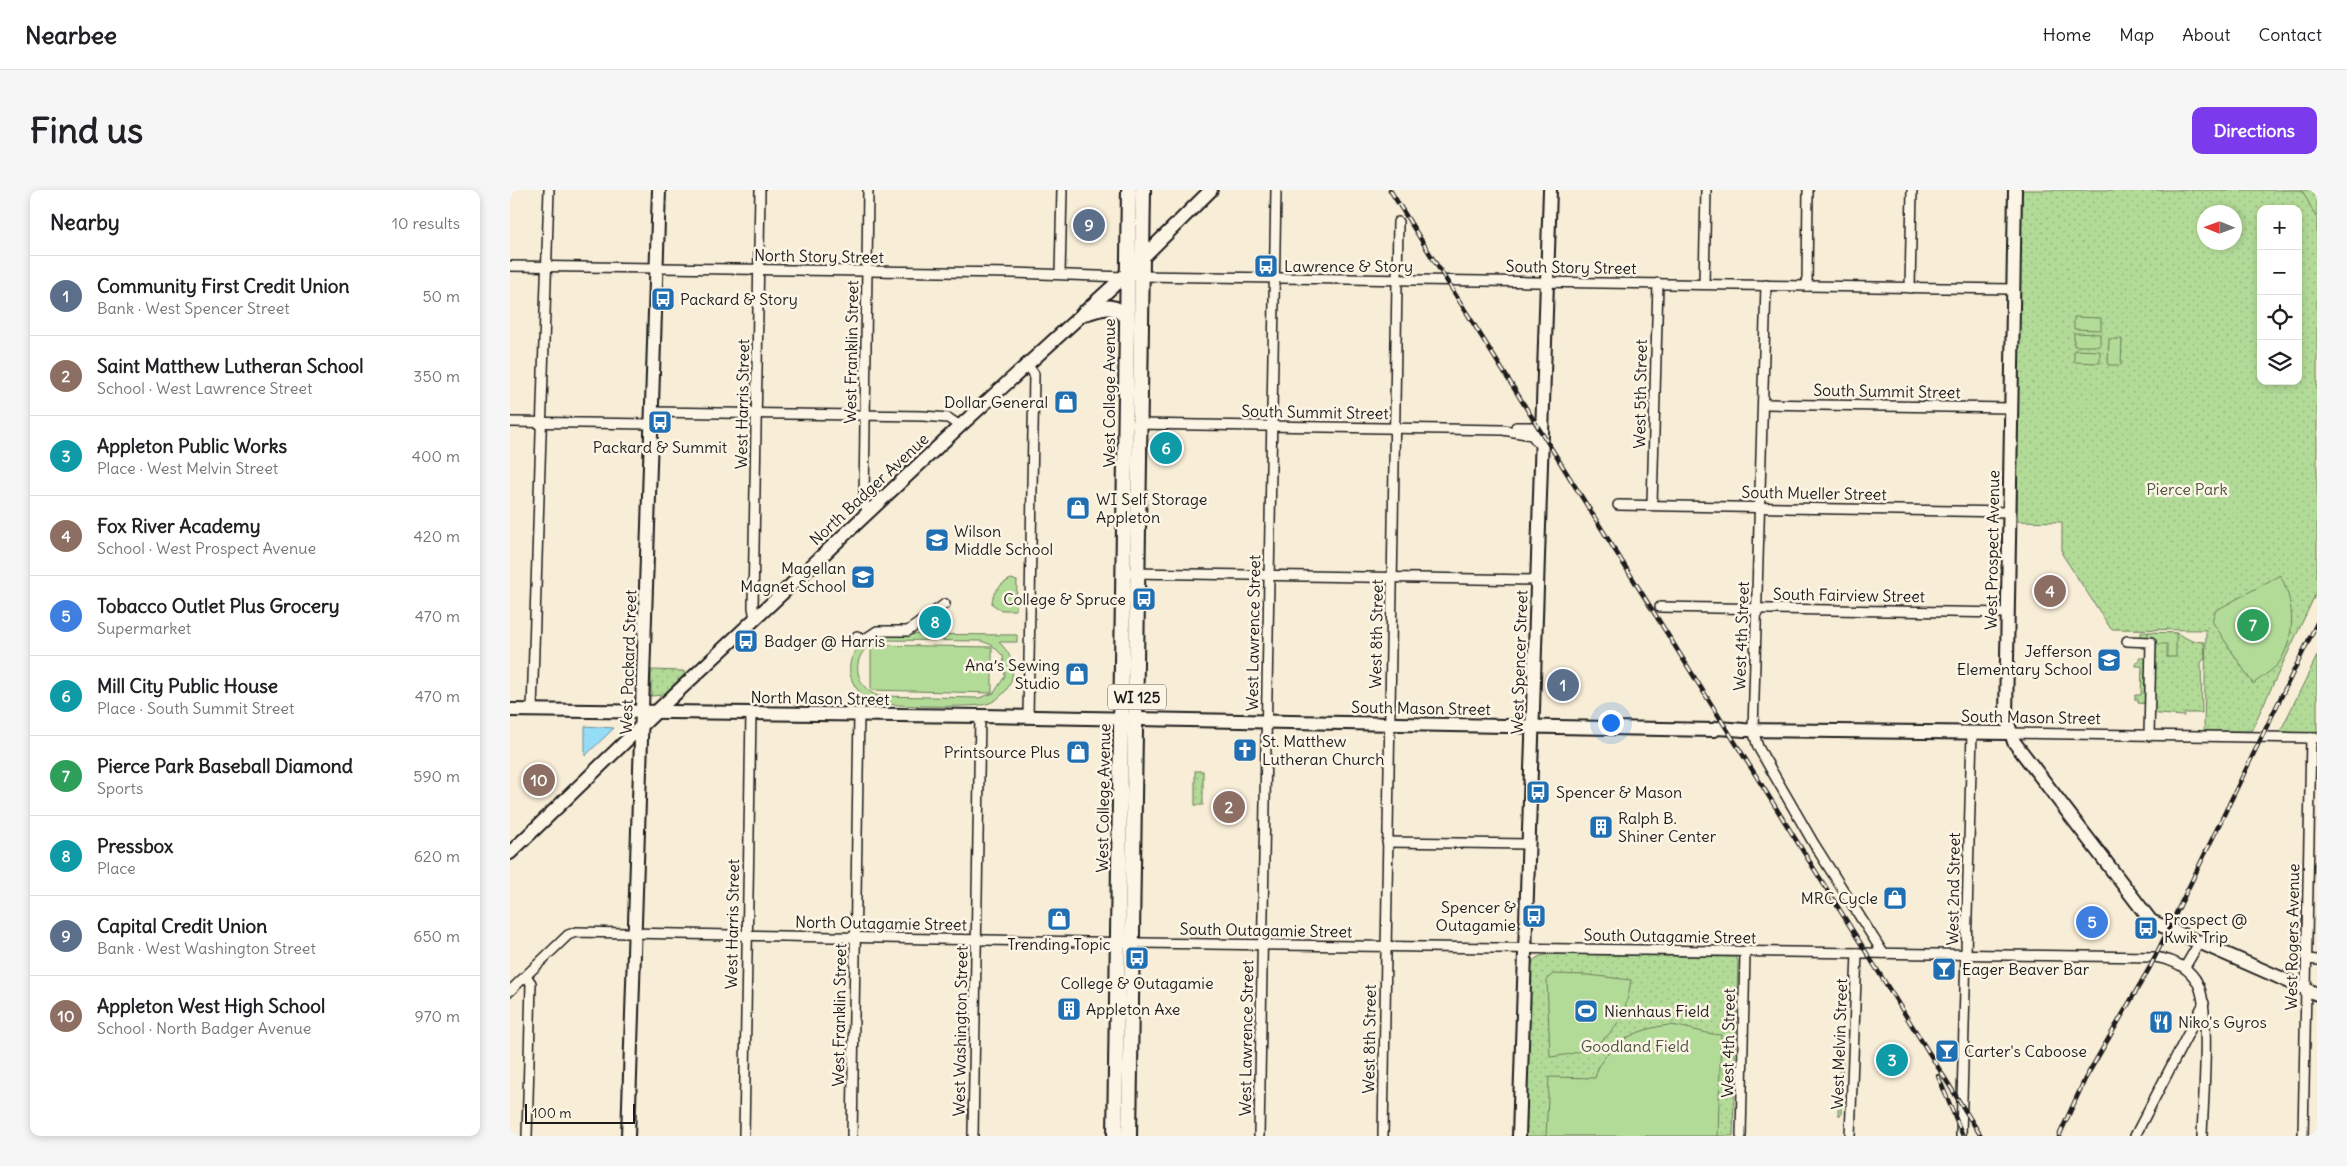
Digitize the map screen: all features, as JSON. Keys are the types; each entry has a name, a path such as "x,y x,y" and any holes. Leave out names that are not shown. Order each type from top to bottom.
{"main road":[{"name":"West Packard Street","path":"649,712 652,418 660,190"},
{"name":"West College Avenue","path":"1115,1136 1125,942 1129,719 1133,424 1129,190"},
{"name":"West College Avenue","path":"1133,424 1126,318 1130,275 1142,258 1143,190"},
{"path":"1142,258 1211,190"},
{"name":"West Spencer Street","path":"1519,1136 1534,726 1550,190"},
{"name":"West Prospect Avenue","path":"2015,190 2006,717 2010,733 2014,742 2146,918 2156,925 2312,991"},
{"name":"North Badger Avenue","path":"510,853 642,727 649,712 756,619 1027,364 1130,275"},
{"path":"1084,313 1112,307 1119,309 1126,318"},
{"name":"North Mason Street","path":"510,710 1129,719"},
{"name":"South Mason Street","path":"1129,719 1714,730 1718,734 1737,734 1748,730 2010,733"},
{"name":"West Packard Street","path":"628,1136 642,727"},
{"name":"West College Avenue","path":"1125,942 1129,1136"}],"street":[{"path":"532,710 549,190"},
{"name":"West Harris Street","path":"756,619 753,607 760,190"},
{"name":"West Franklin Street","path":"868,190 864,502 868,513"},
{"path":"1060,274 1062,190"},
{"name":"West Lawrence Street","path":"1259,1136 1276,190"},
{"path":"1704,284 1706,190"},
{"path":"1807,286 1808,190"},
{"path":"1910,288 1912,190"},
{"name":"West 8th Street","path":"1383,1136 1398,222"},
{"name":"North Story Street","path":"510,266 1130,275"},
{"name":"South Story Street","path":"1130,275 2012,289"},
{"name":"West 5th Street","path":"1652,505 1658,284"},
{"name":"West 4th Street","path":"1766,285 1757,608 1748,730 1883,953"},
{"path":"1027,364 1034,374 1028,717"},
{"name":"South Summit Street","path":"1763,404 2011,408"},
{"path":"510,422 757,414 940,417 952,420 960,426"},
{"name":"South Summit Street","path":"1133,424 1504,430 1532,434 1541,448"},
{"name":"South Summit Street","path":"1504,430 1510,427 1528,427 1542,431"},
{"name":"South Mueller Street","path":"1618,505 2009,512"},
{"path":"1131,573 1538,580"},
{"path":"857,636 862,641 877,631 908,631 945,604"},
{"name":"South Fairview Street","path":"1660,607 2007,612"},
{"path":"2127,641 2151,642 2150,736"},
{"name":"West Harris Street","path":"744,1136 751,713"},
{"name":"West Franklin Street","path":"852,1136 859,714"},
{"name":"West Washington Street","path":"973,1136 980,716"},
{"name":"West 2nd Street","path":"1961,1136 1972,732"},
{"name":"South Mason Street","path":"2010,733 2314,738"},
{"name":"West Rogers Avenue","path":"2303,1136 2312,991 2307,959 2314,738"},
{"path":"1387,842 1529,844"},
{"name":"North Outagamie Street","path":"526,976 568,935 580,932 1125,942"},
{"name":"South Outagamie Street","path":"1125,942 2155,957 2174,961 2184,967"},
{"path":"2199,943 2184,967 2198,983 2204,1003 2202,1136"},
{"name":"West 4th Street","path":"1741,1136 1745,951"},
{"name":"West Melvin Street","path":"1850,1136 1856,953"},
{"path":"2307,959 2317,960"},
{"path":"510,991 526,976 531,983 527,1136"},
{"path":"2135,1136 2204,1003"}],"green space":[{"name":"Pierce Park","path":"2020,190 2302,190 2317,219 2317,591 2251,731 2204,731 2206,630 2111,629 2062,554 2062,522 2015,521"},
{"path":"2282,190 2317,190 2317,255 2302,219 2302,205 2295,205"},
{"path":"2074,317 2101,318 2101,330 2074,329"},
{"path":"2074,333 2100,334 2100,346 2074,346"},
{"path":"2109,339 2122,339 2121,365 2108,365"},
{"path":"2074,350 2100,351 2100,363 2074,362"},
{"path":"2280,575 2288,595 2292,616 2290,637 2287,648 2279,662 2253,684 2212,621 2215,611"},
{"path":"1011,579 1017,581 1016,610 1001,610 992,604 993,596 1003,583"},
{"path":"2141,632 2176,633 2192,641 2204,642 2205,659 2201,662 2202,713 2185,713 2184,716 2147,713 2147,704 2138,703 2138,700 2135,700 2135,695 2141,695 2142,666 2136,666 2136,662 2139,662 2139,658 2147,658 2148,649 2141,648"},
{"path":"2148,632 2176,633 2176,657 2167,657 2167,644 2147,644"},
{"path":"886,634 1017,635 1017,642 999,642 1006,650 1012,662 1013,672 1011,681 1009,686 996,700 987,704 932,706 875,703 863,695 854,685 850,674 850,664 854,653 861,645 872,638","holes":["885,640 981,641 992,645 1003,656 1005,676 994,693 979,698 878,696 868,690 858,674 860,656 874,643"]},
{"path":"871,645 992,647 992,693 871,690"},
{"path":"2317,656 2317,733 2280,732"},
{"path":"651,670 683,671 686,673 663,695 651,696"},
{"path":"1195,771 1203,771 1203,805 1195,805"},
{"name":"Goodland Field","path":"1551,954 1736,957 1738,961 1733,1136 1524,1136 1531,968 1535,959"},
{"name":"Nienhaus Field","path":"1553,974 1588,975 1631,980 1623,1013 1616,1026 1607,1036 1583,1050 1550,1057 1547,979"},
{"path":"1670,1025 1721,1035 1718,1136 1546,1136 1549,1077 1595,1078 1599,1066 1614,1047 1634,1034"},
{"path":"1840,1047 1843,1047 1841,1115 1838,1115"}],"water":[{"path":"585,726 614,728 585,756"}],"railway":[{"path":"1390,190 1981,1136"},
{"path":"2059,1136 2085,1079 2150,967 2317,623"},
{"path":"1938,1076 1963,1136"}],"place":[{"name":"Capital Credit Union","path":"1089,225"},
{"name":"Lawrence & Story","path":"1266,266"},
{"name":"Packard & Story","path":"663,299"},
{"name":"Dollar General","path":"1066,402"},
{"name":"Packard & Summit","path":"660,422"},
{"name":"Mill City Public House","path":"1166,448"},
{"name":"WI Self Storage Appleton","path":"1078,508"},
{"name":"Wilson Middle School","path":"937,540"},
{"name":"Magellan Magnet School","path":"863,577"},
{"name":"Fox River Academy","path":"2050,591"},
{"name":"College & Spruce","path":"1144,599"},
{"name":"Pressbox","path":"935,622"},
{"name":"Pierce Park Baseball Diamond","path":"2253,625"},
{"name":"Badger @ Harris","path":"746,641"},
{"name":"Jefferson Elementary School","path":"2109,660"},
{"name":"Ana’s Sewing Studio","path":"1077,674"},
{"name":"Community First Credit Union","path":"1563,685"},
{"name":"St. Matthew Lutheran Church","path":"1245,750"},
{"name":"Printsource Plus","path":"1078,752"},
{"name":"Appleton West High School","path":"539,780"},
{"name":"Spencer & Mason","path":"1538,792"},
{"name":"Saint Matthew Lutheran School","path":"1229,807"},
{"name":"Ralph B. Shiner Center","path":"1601,827"},
{"name":"MRC Cycle","path":"1895,898"},
{"name":"Spencer & Outagamie","path":"1534,916"},
{"name":"Trending Topic","path":"1059,919"},
{"name":"Tobacco Outlet Plus Grocery","path":"2092,922"},
{"name":"Prospect @ Kwik Trip","path":"2146,928"},
{"name":"College & Outagamie","path":"1137,958"},
{"name":"Eager Beaver Bar","path":"1944,969"},
{"name":"Appleton Axe","path":"1069,1009"},
{"name":"Nienhaus Field","path":"1586,1011"},
{"name":"Niko's Gyros","path":"2161,1022"},
{"name":"Carter's Caboose","path":"1947,1051"},
{"name":"Appleton Public Works","path":"1892,1060"}]}
